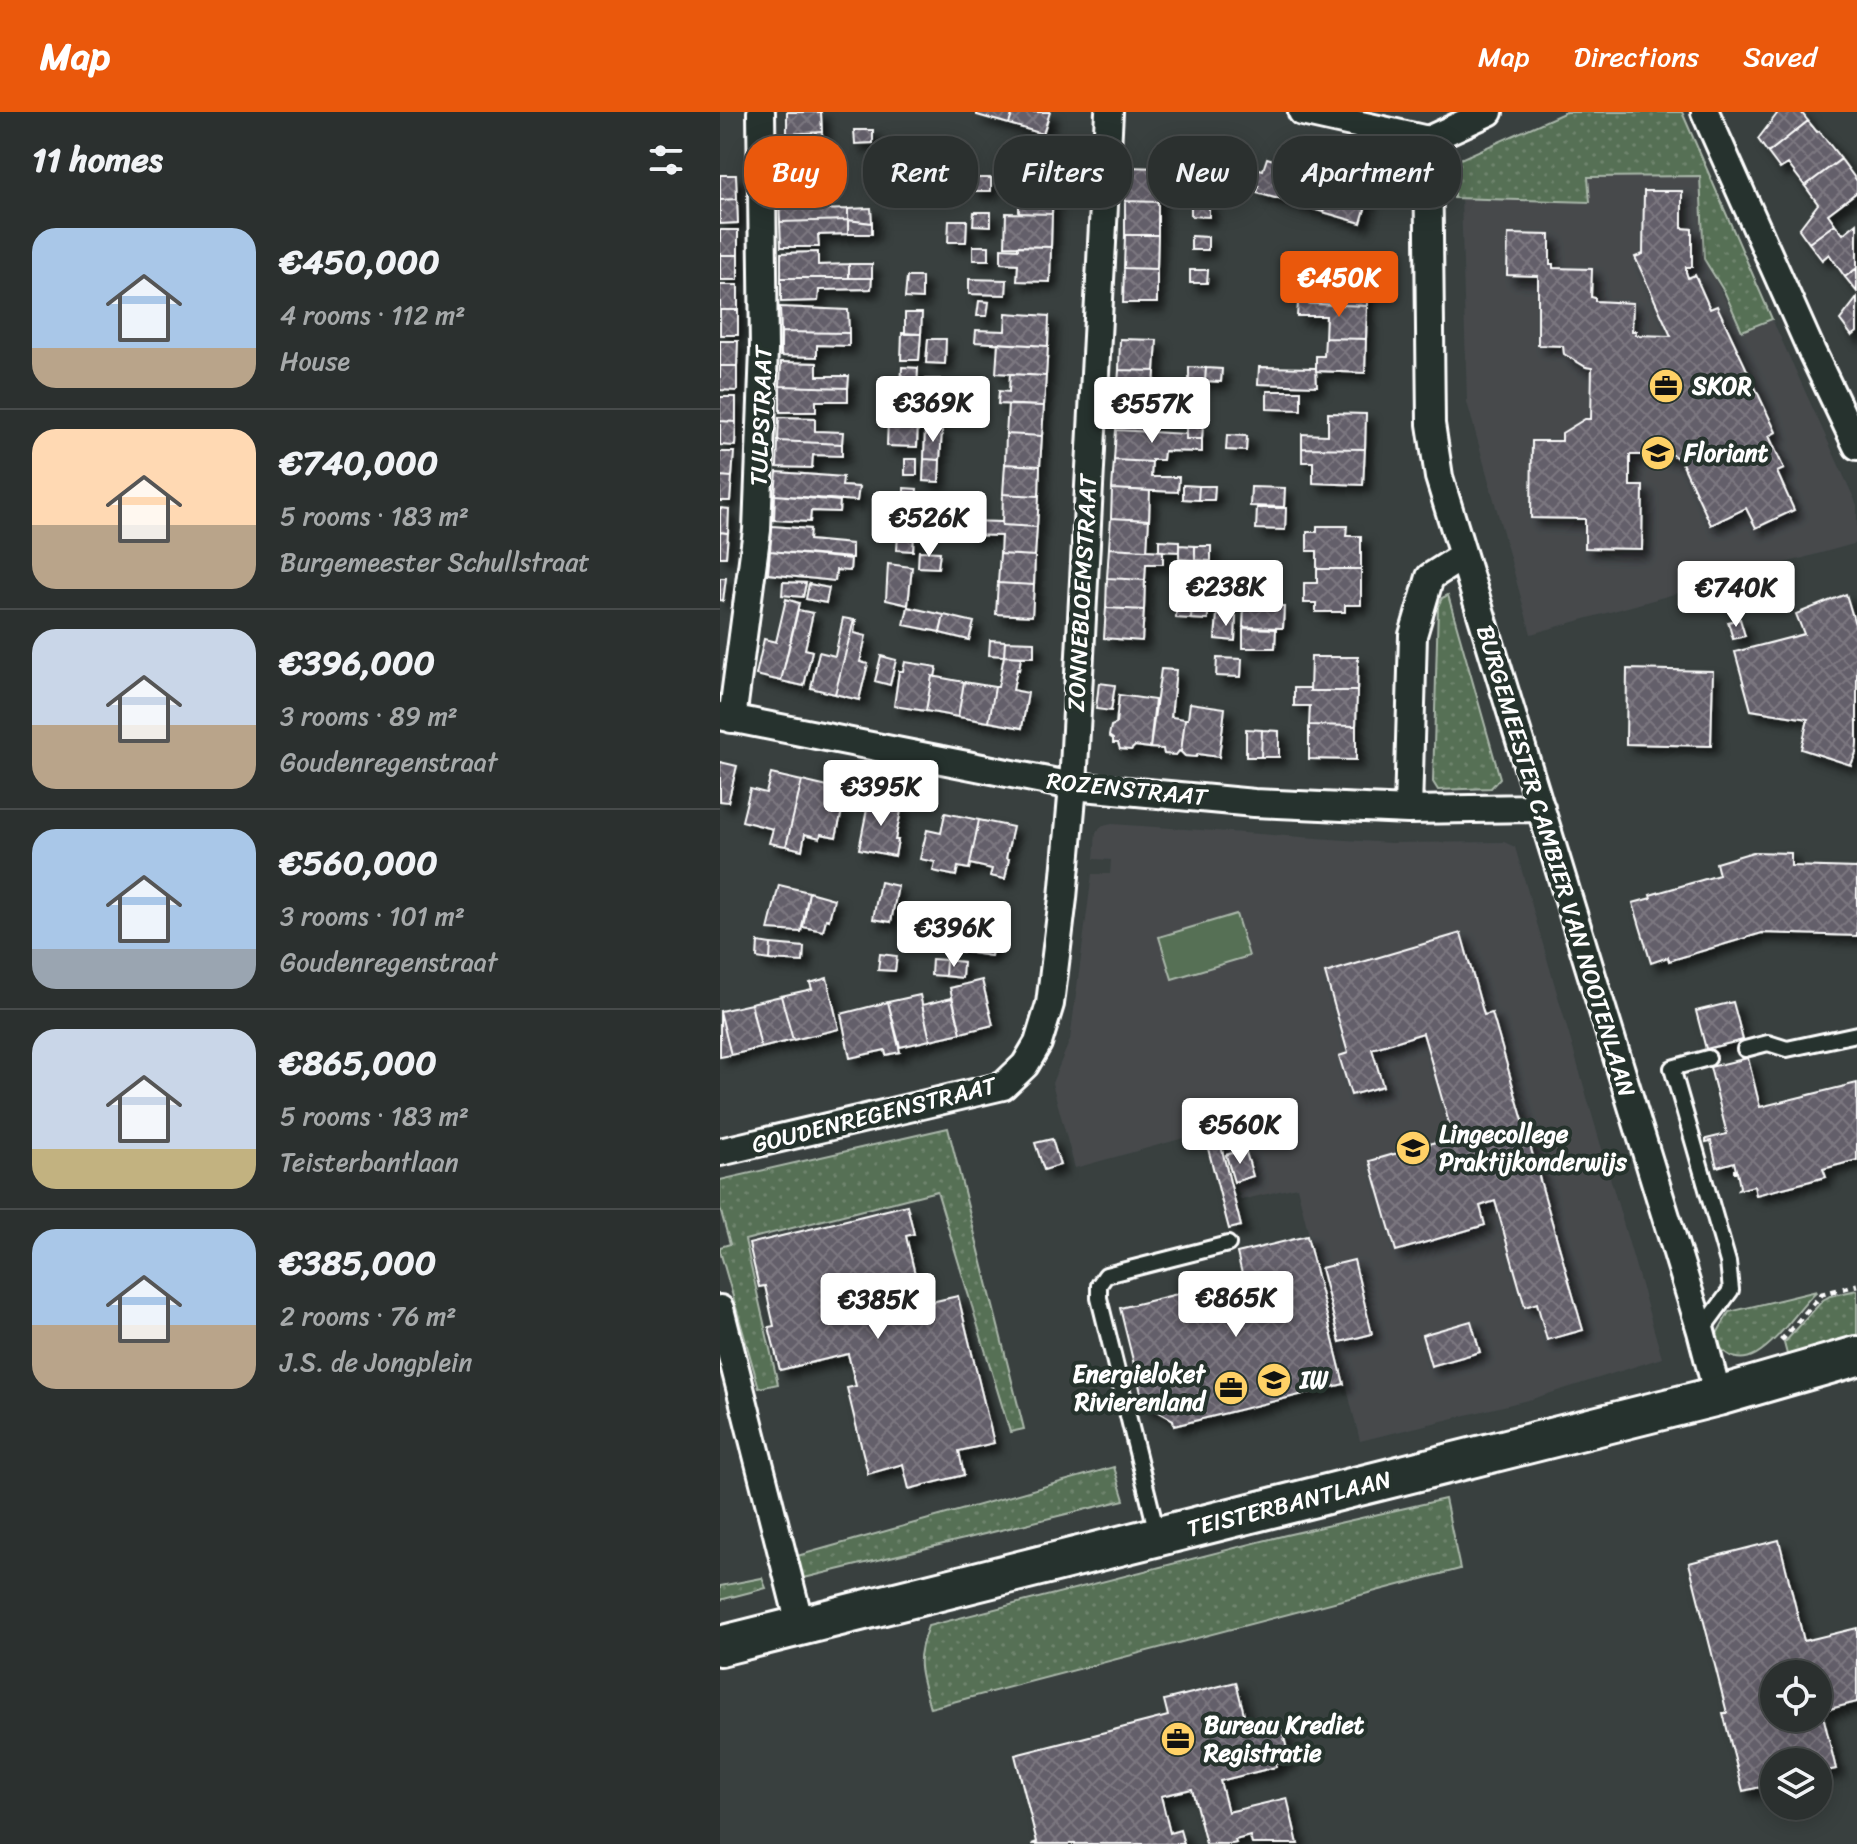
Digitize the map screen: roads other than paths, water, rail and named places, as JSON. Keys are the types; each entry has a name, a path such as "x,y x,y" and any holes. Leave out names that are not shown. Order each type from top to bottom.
{"street":[{"name":"TULPSTRAAT","path":"726,718 757,530 764,350 761,112"},
{"name":"ZONNEBLOEMSTRAAT","path":"1073,786 1109,112"},
{"path":"1302,112 1410,136"},
{"path":"1437,136 1489,112"},
{"path":"1705,112 1857,446"},
{"name":"BURGEMEESTER CAMBIER VAN NOOTENLAAN","path":"1429,208 1431,424 1439,477 1701,1331 1718,1396"},
{"path":"1408,810 1413,635 1430,577 1463,556"},
{"name":"ROZENSTRAAT","path":"726,718 1073,786 1254,803 1408,810 1541,808"},
{"name":"GOUDENREGENSTRAAT","path":"720,1152 1003,1086 1025,1065 1038,1043 1050,1004 1073,786"},
{"path":"720,1309 800,1624"},
{"name":"TEISTERBANTLAAN","path":"720,1646 1718,1396 1857,1356"}],"lane":[{"path":"1745,1049 1768,1043 1787,1049 1857,1034"},
{"path":"1701,1331 1731,1290 1728,1262 1672,1068 1708,1058"},
{"path":"1158,1537 1099,1298 1099,1285 1106,1275 1228,1244"}],"place":[{"name":"SKOR","path":"1666,386"},
{"name":"Floriant","path":"1658,453"},
{"name":"Lingecollege Praktijkonderwijs","path":"1413,1148"},
{"name":"IW","path":"1274,1380"},
{"name":"Energieloket Rivierenland","path":"1231,1388"},
{"name":"Bureau Krediet Registratie","path":"1178,1739"}]}
